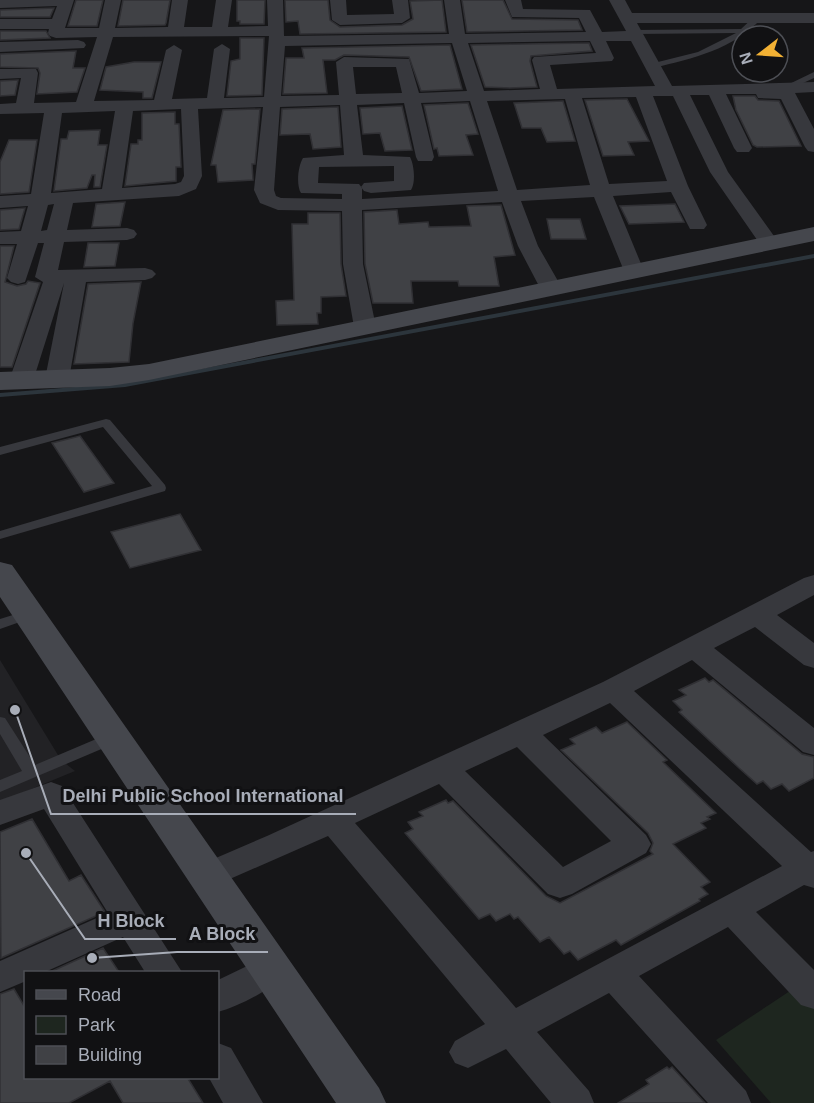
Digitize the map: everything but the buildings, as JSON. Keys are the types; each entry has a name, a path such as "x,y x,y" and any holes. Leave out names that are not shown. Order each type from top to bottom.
{"street":[{"path":"83,107 106,45 113,0"},
{"path":"175,32 180,0"},
{"path":"219,31 224,0"},
{"path":"275,0 271,101 264,190 267,199 278,204 295,205 352,196 404,186 403,161 354,160 310,162 308,189 352,196 509,195 678,186"},
{"path":"338,0 340,20 402,18 400,0"},
{"path":"452,0 458,38 509,195 528,246 551,288"},
{"path":"513,0 518,14 585,13 606,58 540,60 550,94"},
{"path":"617,0 653,66 672,90 719,172 769,243"},
{"path":"774,0 786,18"},
{"path":"0,3 65,1 56,33 106,45"},
{"path":"0,47 106,45 175,32 219,31 274,42 595,36 633,29 758,18 814,18"},
{"path":"0,24 59,24"},
{"path":"215,103 216,49 244,49"},
{"path":"162,104 174,50"},
{"path":"354,160 344,62 403,62 425,156"},
{"path":"0,74 30,73 24,108"},
{"path":"717,92 814,87"},
{"path":"0,109 672,90 787,94 814,147"},
{"path":"642,91 678,186 697,225"},
{"path":"717,92 743,148"},
{"path":"572,93 601,189 633,271"},
{"path":"0,202 179,190 189,185 194,176 189,104"},
{"path":"111,195 125,105"},
{"path":"54,107 40,199 30,237 9,279 145,274"},
{"path":"352,196 353,264 365,327"},
{"path":"65,198 50,277 10,381 110,377 149,372 814,234"},
{"path":"0,238 127,234"},
{"path":"57,379 77,276"},
{"path":"0,572 14,619 113,738 362,1103"},
{"path":"207,876 614,689 814,584"},
{"path":"757,614 814,658"},
{"path":"693,646 814,744"},
{"path":"468,1052 732,909 812,869 614,689"},
{"path":"442,768 560,885 634,844 520,731"},
{"path":"0,813 51,794 163,971"},
{"path":"333,820 575,1103"},
{"path":"732,909 814,994"},
{"path":"0,977 130,918"},
{"path":"219,996 270,969"},
{"path":"613,974 732,1103"},
{"path":"219,1061 244,1103"}],"lane":[{"path":"751,24 758,18"},
{"path":"633,29 730,31"},
{"path":"653,66 700,54 730,41"},
{"path":"787,87 814,75"},
{"path":"0,451 106,423 160,488 0,535"},
{"path":"0,722 32,772"},
{"path":"0,786 113,738"}],"shaded area":[{"path":"0,660 61,760 75,771 0,802"}],"green space":[{"path":"805,981 814,989 814,1103 771,1103 716,1040"}],"waterway":[{"path":"0,395 125,385 814,256"}],"place":[{"name":"Delhi Public School International","path":"15,710"},
{"name":"H Block","path":"26,853"},
{"name":"A Block","path":"92,958"}]}
